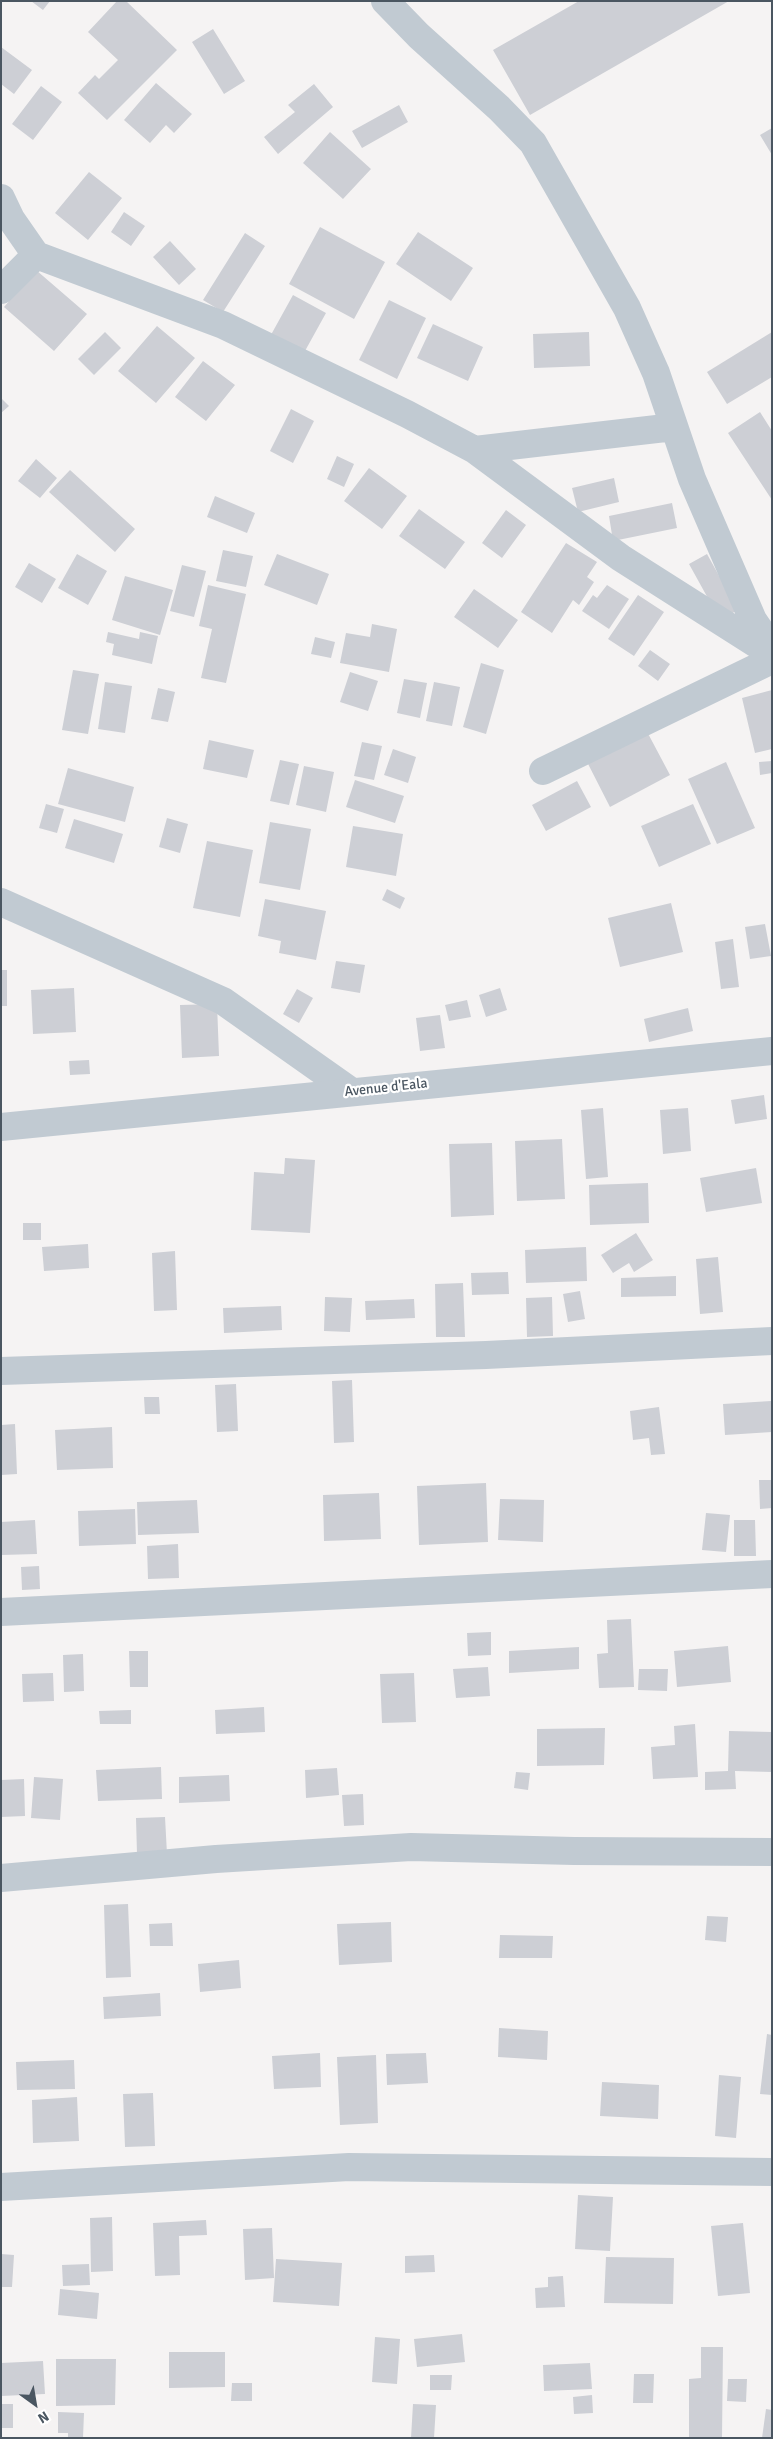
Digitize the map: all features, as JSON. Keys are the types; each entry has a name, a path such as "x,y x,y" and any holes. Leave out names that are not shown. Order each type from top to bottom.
{"street":[{"path":"385,1 419,36 499,108 533,143 627,308 656,373 692,479 753,620 772,648"},
{"path":"5,212 36,255 223,326 407,414 475,450 622,558 772,654"},
{"path":"1,290 36,255"},
{"path":"475,450 674,427"},
{"path":"543,770 772,660"},
{"path":"1,902 223,1001 352,1092"},
{"name":"Avenue d'Eala","path":"1,1126 772,1051"},
{"path":"1,1371 495,1354 772,1341"},
{"path":"1,1612 772,1574"},
{"path":"1,1878 216,1859 411,1846 574,1851 772,1852"},
{"path":"1,2187 349,2167 772,2172"}],"building":[{"path":"31,1 50,1 43,10"},
{"path":"117,1 126,1 177,50 107,120 78,93 95,75 99,79 118,60 88,32"},
{"path":"579,1 729,1 530,115 493,50"},
{"path":"213,29 245,81 224,94 192,42"},
{"path":"1,47 32,70 14,94 1,84"},
{"path":"156,83 192,114 174,133 166,125 150,143 124,120"},
{"path":"314,84 333,107 278,154 264,137 295,112 288,105"},
{"path":"41,86 62,102 33,140 12,124"},
{"path":"399,105 408,122 362,148 352,131"},
{"path":"772,128 772,155 760,135"},
{"path":"330,132 371,169 343,199 303,163"},
{"path":"89,172 122,198 88,240 55,213"},
{"path":"124,212 145,226 131,246 111,232"},
{"path":"320,227 385,262 354,319 289,284"},
{"path":"418,232 473,268 451,301 396,264"},
{"path":"245,233 265,246 223,312 203,300"},
{"path":"170,241 196,269 179,285 153,257"},
{"path":"36,270 87,314 54,351 4,307"},
{"path":"293,295 326,313 300,360 267,342"},
{"path":"389,300 426,318 397,379 359,360"},
{"path":"433,324 483,347 468,381 417,358"},
{"path":"157,326 195,358 156,403 118,371"},
{"path":"105,332 121,348 94,375 78,359"},
{"path":"589,332 590,366 534,368 533,334"},
{"path":"772,332 772,377 727,404 707,372"},
{"path":"203,361 235,385 206,421 175,397"},
{"path":"1,398 9,406 1,413"},
{"path":"291,409 314,421 293,463 270,451"},
{"path":"760,412 772,431 772,500 728,433"},
{"path":"337,456 354,464 344,487 327,479"},
{"path":"36,459 57,478 40,498 18,481"},
{"path":"369,468 407,496 382,529 344,501"},
{"path":"70,470 135,529 115,552 49,492"},
{"path":"614,478 619,502 578,512 572,488"},
{"path":"215,496 255,513 247,533 207,517"},
{"path":"672,503 677,528 613,541 609,516"},
{"path":"419,509 465,542 445,569 399,536"},
{"path":"506,510 526,525 502,558 482,543"},
{"path":"566,543 597,562 587,577 594,582 579,605 573,600 552,633 521,612"},
{"path":"223,550 253,556 246,587 216,581"},
{"path":"77,554 107,571 88,605 58,588"},
{"path":"277,554 329,574 317,605 264,585"},
{"path":"707,554 738,610 720,620 689,564"},
{"path":"29,563 56,579 42,603 15,587"},
{"path":"182,565 206,571 194,617 170,611"},
{"path":"125,576 173,590 160,635 112,620"},
{"path":"208,585 246,594 226,683 201,678 212,629 199,626"},
{"path":"607,585 629,599 609,629 582,611 593,595 597,598"},
{"path":"474,589 518,620 498,648 454,617"},
{"path":"638,595 664,612 634,656 608,639"},
{"path":"372,624 397,629 389,672 340,663 346,633 370,637"},
{"path":"108,632 139,639 140,632 158,636 152,664 112,655 114,644 106,642"},
{"path":"315,637 335,642 331,658 311,654"},
{"path":"650,650 670,664 658,681 638,666"},
{"path":"481,663 504,670 486,734 463,727"},
{"path":"73,670 99,674 88,734 62,730"},
{"path":"350,672 378,681 368,711 340,702"},
{"path":"404,679 427,683 420,718 397,713"},
{"path":"105,682 132,686 125,733 98,729"},
{"path":"434,682 460,687 452,726 426,721"},
{"path":"158,688 175,692 168,722 151,719"},
{"path":"772,690 772,749 755,753 742,698"},
{"path":"644,726 670,775 610,807 585,758"},
{"path":"209,740 254,750 247,778 203,769"},
{"path":"362,742 382,746 374,780 354,776"},
{"path":"393,749 416,757 408,783 384,775"},
{"path":"280,760 299,764 289,805 270,801"},
{"path":"772,761 772,773 760,775 759,762"},
{"path":"726,762 755,828 717,844 688,779"},
{"path":"304,766 334,772 326,812 296,805"},
{"path":"68,768 134,787 125,822 58,804"},
{"path":"355,780 404,796 395,823 346,807"},
{"path":"577,781 591,807 546,831 532,805"},
{"path":"46,804 64,809 57,833 39,828"},
{"path":"693,804 711,844 659,867 641,826"},
{"path":"167,818 188,824 180,853 159,847"},
{"path":"74,819 123,834 114,863 65,848"},
{"path":"270,822 311,829 300,890 259,883"},
{"path":"353,826 403,834 396,876 346,867"},
{"path":"207,841 253,850 240,917 193,908"},
{"path":"387,889 405,898 400,909 382,900"},
{"path":"265,899 326,911 316,960 279,953 281,941 258,936"},
{"path":"671,903 683,952 620,967 608,918"},
{"path":"765,924 771,956 750,959 745,927"},
{"path":"733,939 739,987 721,989 715,942"},
{"path":"336,961 365,965 360,993 331,988"},
{"path":"1,970 7,970 7,1006 1,1006"},
{"path":"74,988 76,1032 33,1034 31,990"},
{"path":"500,988 507,1010 486,1017 479,995"},
{"path":"297,989 313,998 299,1023 283,1014"},
{"path":"467,1000 471,1017 449,1021 445,1005"},
{"path":"217,1004 219,1056 182,1058 180,1005"},
{"path":"688,1008 693,1031 649,1042 644,1019"},
{"path":"440,1015 445,1048 420,1051 416,1018"},
{"path":"89,1060 90,1074 70,1075 69,1061"},
{"path":"764,1095 767,1119 735,1124 731,1100"},
{"path":"603,1108 608,1177 586,1179 581,1110"},
{"path":"688,1108 691,1151 663,1154 660,1110"},
{"path":"562,1139 565,1199 517,1201 515,1141"},
{"path":"492,1143 494,1215 451,1217 449,1144"},
{"path":"285,1158 315,1160 310,1233 251,1230 254,1172 284,1174"},
{"path":"756,1168 762,1203 706,1212 700,1178"},
{"path":"648,1183 649,1223 590,1225 589,1185"},
{"path":"23,1223 41,1223 41,1240 23,1240"},
{"path":"636,1233 653,1260 634,1272 629,1263 613,1273 601,1255"},
{"path":"88,1244 89,1268 44,1271 42,1247"},
{"path":"586,1247 587,1281 526,1283 525,1250"},
{"path":"175,1251 177,1310 154,1311 152,1253"},
{"path":"718,1257 723,1312 700,1314 696,1259"},
{"path":"508,1272 509,1294 472,1295 471,1273"},
{"path":"676,1276 676,1296 621,1297 621,1278"},
{"path":"463,1283 465,1337 436,1337 435,1284"},
{"path":"580,1291 585,1319 568,1322 563,1294"},
{"path":"325,1297 352,1298 350,1332 324,1331"},
{"path":"552,1297 553,1336 527,1337 526,1298"},
{"path":"414,1299 415,1318 366,1320 365,1301"},
{"path":"281,1306 282,1330 224,1333 223,1308"},
{"path":"352,1380 354,1442 334,1443 332,1381"},
{"path":"236,1384 238,1431 217,1432 215,1385"},
{"path":"144,1397 159,1397 160,1414 145,1414"},
{"path":"771,1401 772,1432 725,1435 723,1404"},
{"path":"659,1407 665,1454 651,1455 649,1438 633,1440 630,1411"},
{"path":"15,1424 17,1474 1,1475 1,1425"},
{"path":"112,1427 113,1468 57,1470 55,1430"},
{"path":"759,1480 772,1480 772,1508 760,1509"},
{"path":"486,1483 488,1542 419,1545 417,1486"},
{"path":"379,1493 381,1539 324,1541 323,1495"},
{"path":"500,1499 544,1500 543,1542 498,1540"},
{"path":"197,1500 199,1533 138,1535 137,1502"},
{"path":"135,1509 136,1544 79,1546 78,1511"},
{"path":"706,1513 730,1515 726,1552 702,1550"},
{"path":"35,1520 37,1554 1,1555 1,1522"},
{"path":"734,1520 755,1520 756,1556 734,1556"},
{"path":"178,1544 179,1578 148,1579 147,1546"},
{"path":"39,1566 40,1589 22,1590 21,1567"},
{"path":"631,1619 634,1687 599,1688 597,1654 608,1653 607,1620"},
{"path":"491,1632 491,1655 468,1656 467,1633"},
{"path":"728,1646 731,1682 677,1687 674,1651"},
{"path":"579,1647 579,1669 509,1673 509,1651"},
{"path":"129,1651 148,1651 148,1687 130,1687"},
{"path":"83,1654 84,1691 64,1692 63,1655"},
{"path":"488,1667 490,1696 456,1698 453,1669"},
{"path":"639,1669 668,1669 667,1691 638,1690"},
{"path":"53,1673 54,1701 23,1702 22,1674"},
{"path":"414,1673 416,1722 382,1723 380,1674"},
{"path":"264,1707 265,1732 216,1734 215,1710"},
{"path":"131,1710 131,1724 100,1724 99,1711"},
{"path":"695,1724 698,1777 653,1779 651,1747 675,1745 674,1726"},
{"path":"605,1728 604,1765 537,1766 537,1729"},
{"path":"729,1731 772,1732 772,1772 735,1771 736,1789 705,1790 705,1772 728,1771"},
{"path":"161,1767 162,1799 98,1801 96,1770"},
{"path":"337,1768 339,1795 306,1798 305,1770"},
{"path":"516,1772 530,1773 528,1790 514,1788"},
{"path":"229,1775 230,1801 179,1803 179,1777"},
{"path":"34,1777 63,1779 60,1820 31,1818"},
{"path":"24,1779 25,1816 1,1817 1,1780"},
{"path":"363,1794 364,1825 344,1826 342,1795"},
{"path":"165,1817 167,1854 137,1854 136,1818"},
{"path":"128,1904 131,1977 106,1978 104,1905"},
{"path":"707,1916 728,1917 726,1942 705,1940"},
{"path":"391,1922 392,1962 339,1965 337,1924"},
{"path":"172,1923 173,1946 150,1946 149,1924"},
{"path":"500,1935 553,1936 552,1958 499,1958"},
{"path":"239,1960 241,1988 200,1992 198,1964"},
{"path":"160,1993 161,2016 104,2019 103,1997"},
{"path":"499,2028 548,2031 547,2060 498,2057"},
{"path":"767,2034 772,2035 772,2095 760,2094"},
{"path":"320,2053 321,2087 274,2089 272,2056"},
{"path":"426,2053 428,2083 387,2085 386,2054"},
{"path":"376,2055 378,2123 340,2125 337,2057"},
{"path":"74,2060 75,2089 17,2090 16,2062"},
{"path":"719,2075 741,2077 736,2138 715,2136"},
{"path":"602,2082 659,2085 658,2119 600,2116"},
{"path":"153,2093 155,2146 125,2147 123,2094"},
{"path":"77,2097 79,2141 33,2143 32,2100"},
{"path":"578,2195 613,2197 610,2251 575,2249"},
{"path":"112,2217 113,2271 91,2272 90,2218"},
{"path":"206,2220 207,2235 179,2236 180,2275 155,2276 153,2223"},
{"path":"743,2223 750,2293 718,2296 711,2226"},
{"path":"272,2228 274,2278 245,2280 243,2229"},
{"path":"1,2254 14,2255 12,2287 1,2287"},
{"path":"434,2255 435,2272 405,2273 405,2256"},
{"path":"606,2257 674,2258 673,2304 604,2303"},
{"path":"276,2259 342,2263 339,2306 273,2302"},
{"path":"89,2264 90,2285 63,2286 62,2265"},
{"path":"563,2276 565,2307 536,2308 535,2288 548,2287 548,2277"},
{"path":"60,2289 99,2293 97,2319 58,2315"},
{"path":"462,2334 465,2362 417,2367 414,2339"},
{"path":"375,2337 400,2339 397,2384 372,2382"},
{"path":"701,2347 723,2347 722,2438 689,2438 689,2379 701,2378"},
{"path":"169,2352 225,2352 225,2387 169,2388"},
{"path":"56,2359 116,2359 115,2405 56,2406"},
{"path":"43,2361 45,2394 1,2396 1,2363"},
{"path":"590,2363 592,2389 544,2391 543,2365"},
{"path":"634,2374 654,2374 653,2403 633,2403"},
{"path":"430,2375 452,2375 451,2390 430,2390"},
{"path":"728,2379 747,2379 746,2402 727,2401"},
{"path":"232,2383 252,2383 252,2401 231,2401"},
{"path":"592,2395 593,2413 574,2414 573,2397"},
{"path":"1,2404 13,2404 13,2428 1,2428"},
{"path":"413,2404 436,2405 434,2438 411,2438"},
{"path":"766,2409 772,2410 772,2438 762,2438"},
{"path":"58,2412 84,2413 83,2438 68,2438 68,2433 58,2433"}]}
